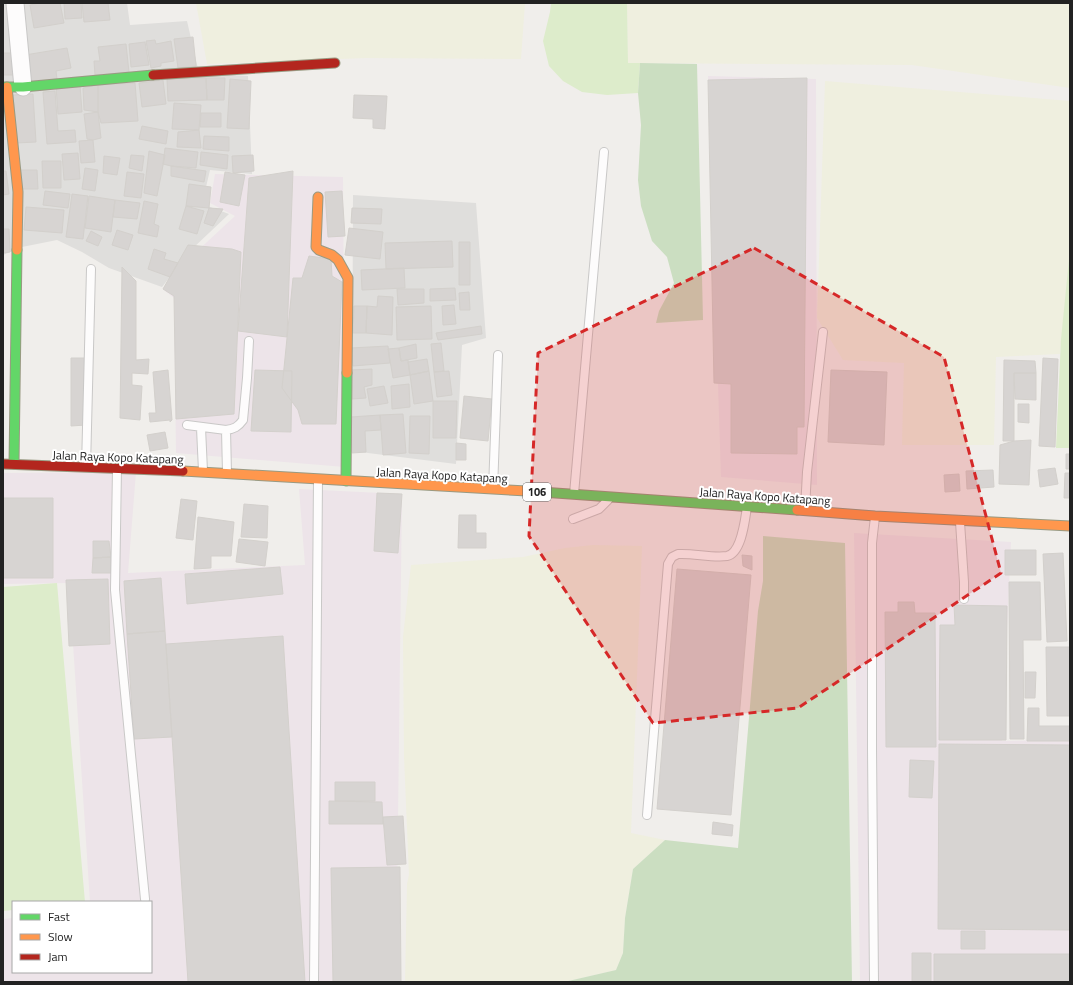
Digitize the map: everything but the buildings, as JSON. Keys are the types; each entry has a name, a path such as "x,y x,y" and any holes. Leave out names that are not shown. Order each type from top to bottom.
{"main road":[{"path":"14,464 18,192 11,87 190,72 335,63"},
{"path":"318,197 317,249 334,255 340,259 348,278 346,481"},
{"name":"Jalan Raya Kopo Katapang","path":"3,464 227,473 318,480 574,494 747,506 804,512 1070,526"}],"street":[{"path":"11,87 16,3"}],"lane":[{"path":"574,494 604,152"},
{"path":"86,468 91,269"},
{"path":"804,512 807,472 823,332"},
{"path":"187,425 226,430 234,429 243,420 247,378 248,341"},
{"path":"493,490 498,355"},
{"path":"201,428 203,472"},
{"path":"226,430 227,473"},
{"path":"117,469 115,590 145,899"},
{"path":"314,982 318,480"},
{"path":"573,520 599,509 612,497"},
{"path":"647,815 668,564 672,557 678,554 722,556 732,554 736,550 743,534 747,506"},
{"path":"874,982 872,543 875,516"},
{"path":"959,520 964,599"}],"highlighted area":[{"path":"754,248 944,357 1001,573 798,708 653,723 529,536 538,353"}],"shaded area":[{"path":"3,3 127,3 130,25 187,21 199,73 248,76 252,174 210,170 202,204 229,214 191,250 162,287 109,268 82,252 57,240 22,247 3,255"},
{"path":"708,76 816,79 817,485 721,477"},
{"path":"215,174 343,177 345,467 176,453 174,298 165,291 193,255 235,216 210,203"},
{"path":"353,195 476,203 486,338 462,345 456,464 352,451"},
{"path":"136,472 128,573 305,565 299,489 402,494 396,982 3,982 3,919 12,918 12,973 152,973 152,901 90,901 69,583 3,584 3,473"},
{"path":"854,533 1011,542 1002,741 1070,740 1070,982 860,982"}],"green space":[{"path":"196,3 525,3 521,59 366,58 207,64"},
{"path":"551,3 627,3 628,63 640,63 638,93 607,95 582,92 563,81 549,66 543,41"},
{"path":"627,3 1070,3 1070,88 912,65 628,63"},
{"path":"640,63 697,64 703,320 656,323 659,311 674,283 667,257 652,241 641,206 638,180 641,125 638,93"},
{"path":"825,81 1070,101 1070,249 1060,354 996,357 994,445 902,445 904,363 843,360 817,318"},
{"path":"1070,249 1070,448 1056,448 1061,339"},
{"path":"763,536 845,543 852,982 564,982 616,970 623,953 625,918 633,869 665,840 738,848 758,611 763,581"},
{"path":"593,545 642,546 631,833 665,840 633,869 625,918 623,953 616,970 564,982 405,982 407,884 409,875 404,757 403,637 411,565 523,557 565,548"},
{"path":"57,583 85,901 12,901 12,910 3,911 3,587"}],"traffic: fast":[{"path":"3,87 23,87 153,75"},
{"path":"14,464 17,250"},
{"path":"346,481 347,373"},
{"path":"527,491 797,510"}],"traffic: slow":[{"path":"7,87 18,192 17,250"},
{"path":"318,197 316,247 319,250 332,255 338,260 348,278 347,373"},
{"path":"183,471 527,491"},
{"path":"797,510 875,516 1070,526"}],"traffic: jam":[{"path":"153,75 335,63"},
{"path":"3,464 183,471"}]}
